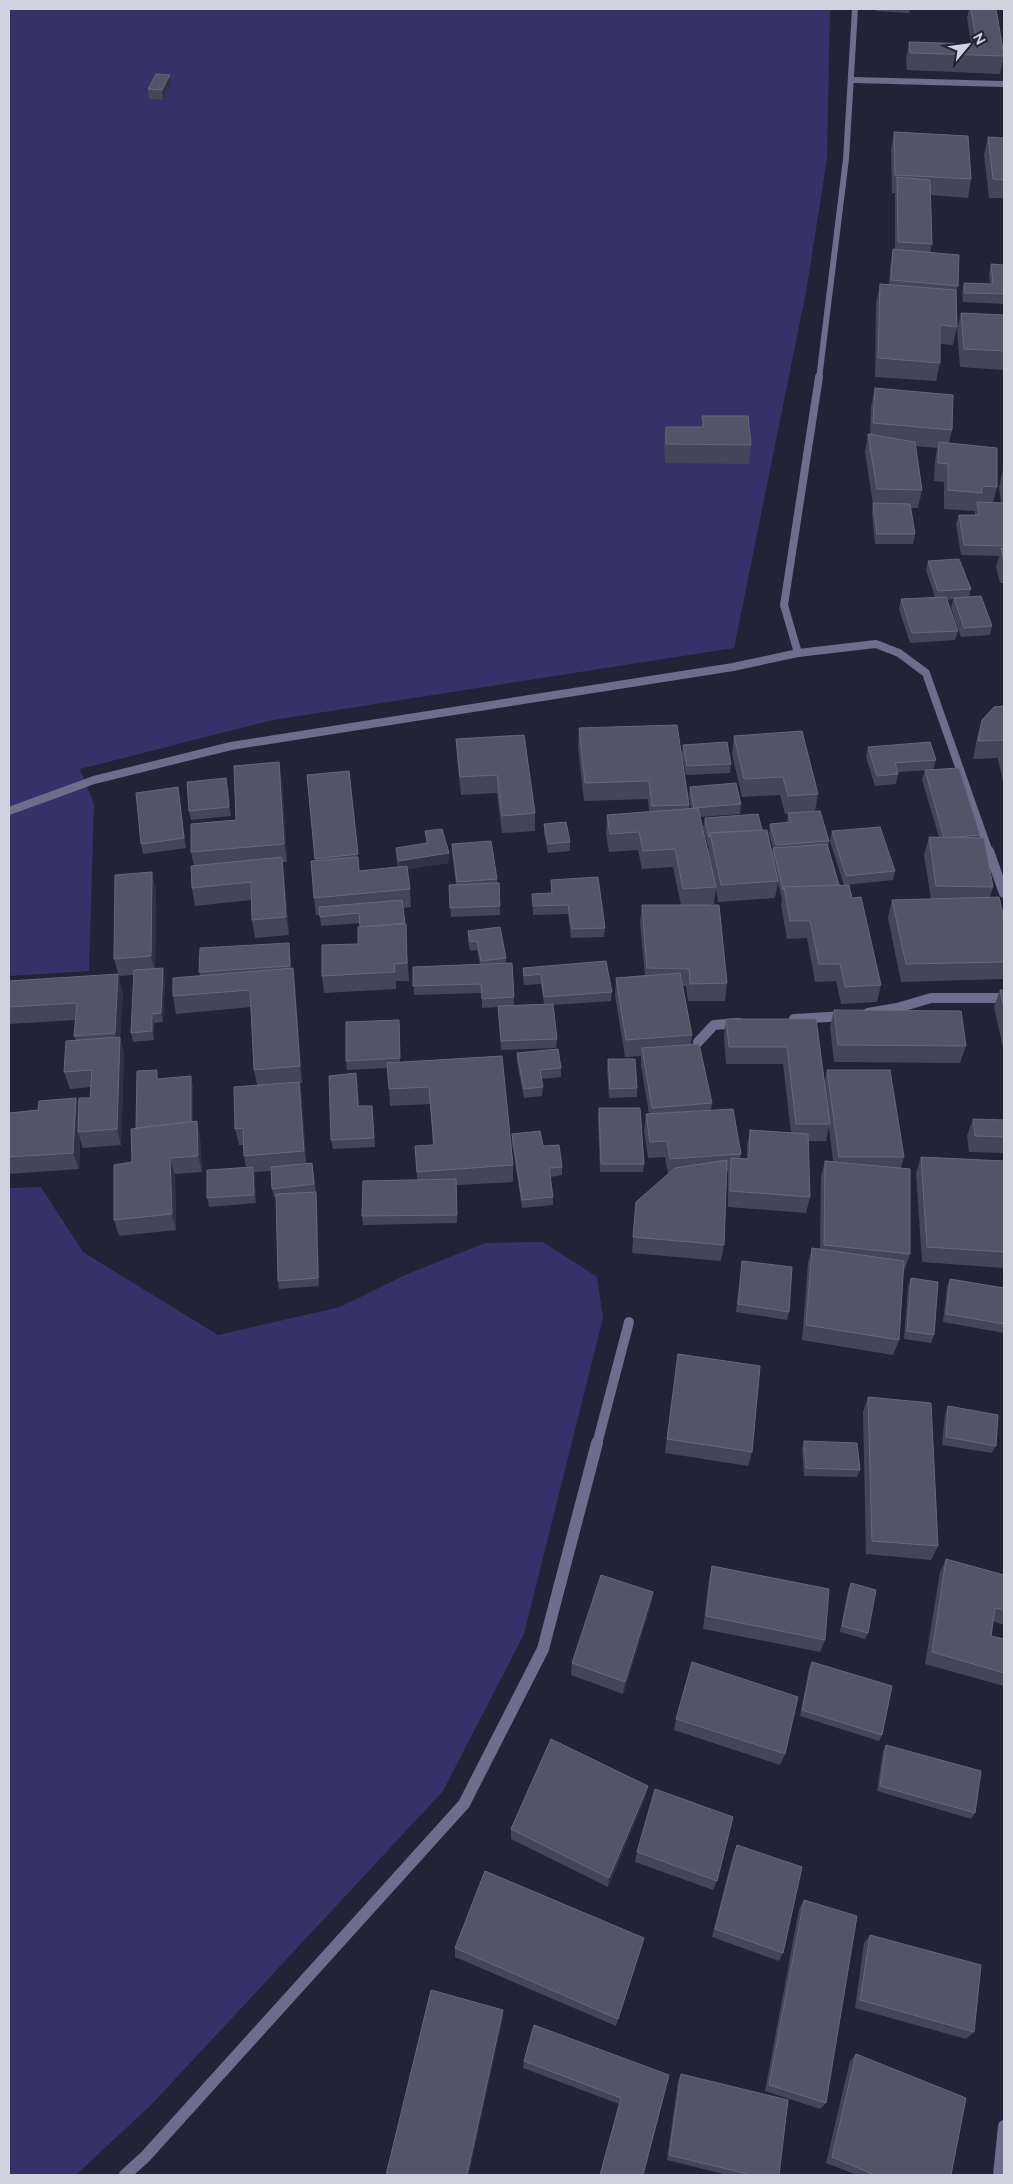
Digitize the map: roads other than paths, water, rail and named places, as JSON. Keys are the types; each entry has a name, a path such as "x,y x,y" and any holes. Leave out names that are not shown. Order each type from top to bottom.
{"street":[{"path":"798,653 784,605 834,275 854,80 855,9"},
{"path":"854,80 1004,84"},
{"path":"9,811 94,780 231,746 723,669 798,653 876,644 899,653 926,673 1004,893"},
{"path":"781,1020 848,1016 897,1008 931,998 1004,998"},
{"path":"698,1042 714,1025 752,1022"},
{"path":"125,2175 152,2149 464,1804 543,1649 629,1322"},
{"path":"999,2175 1004,2126"}]}
